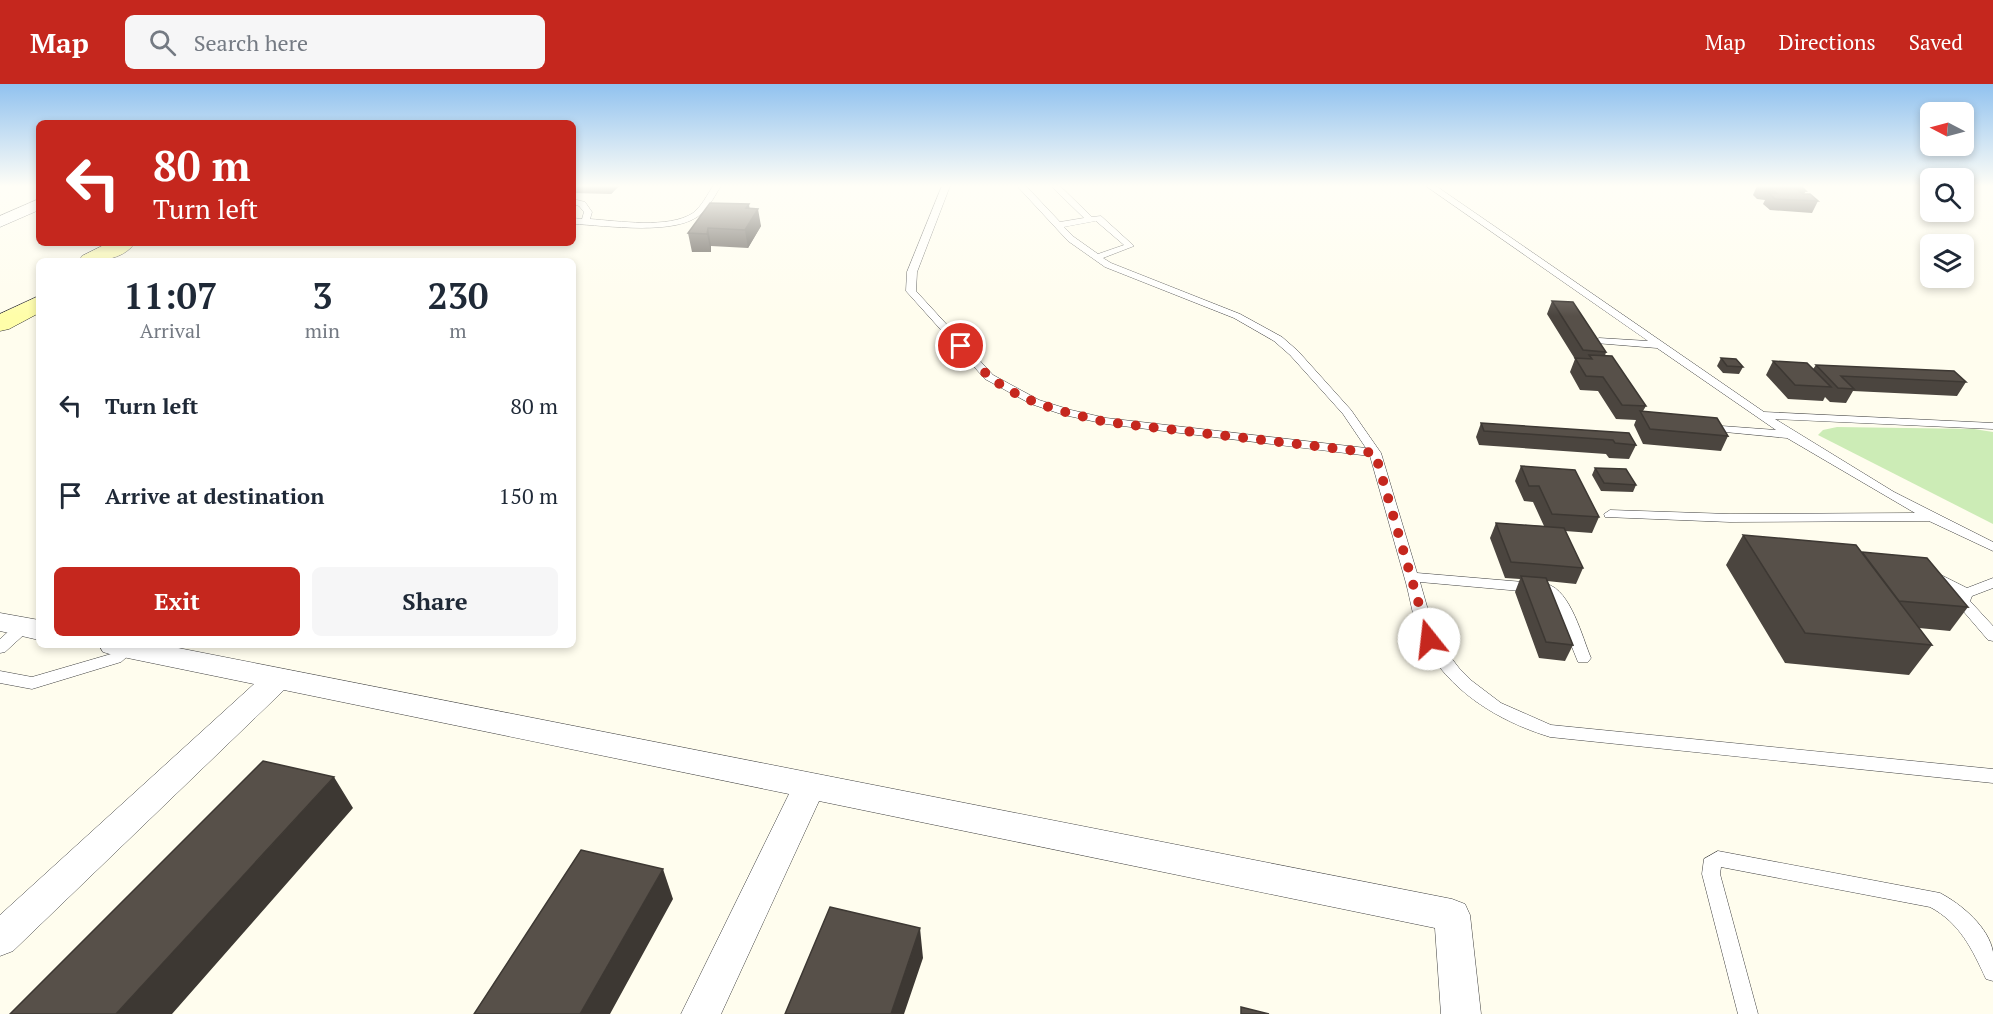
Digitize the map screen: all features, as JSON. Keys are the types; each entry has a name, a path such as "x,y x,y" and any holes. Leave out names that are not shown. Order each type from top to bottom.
{"main road":[{"path":"96,258 118,246"},
{"path":"120,258 142,246"},
{"path":"0,309 36,290"},
{"path":"0,324 36,305"}],"street":[{"path":"126,648 1452,915 1461,1014"},
{"path":"0,939 279,678"},
{"path":"701,1014 810,785"}],"lane":[{"path":"929,229 912,272 911,291 989,376 1009,389 1035,402 1106,422 1375,453"},
{"path":"1062,229 1071,239 1096,257 1132,276 1237,315 1278,339 1294,353 1347,412 1375,453 1429,639 1445,665 1493,708 1518,721 1550,731 1993,776"},
{"path":"1096,257 1130,246 1111,229"},
{"path":"1492,229 1759,415 1843,469 1993,547"},
{"path":"1590,328 1602,346 1658,345"},
{"path":"1759,415 1993,426"},
{"path":"1701,428 1790,435"},
{"path":"1610,514 1730,518 1932,517"},
{"path":"1918,569 1966,593 1993,583"},
{"path":"1411,577 1547,589 1560,601 1583,658"},
{"path":"1966,593 1963,602 1993,636"},
{"path":"0,648 21,626"},
{"path":"0,677 32,683 116,658 121,648"},
{"path":"1748,1014 1711,874 1711,865 1718,859 1933,900 1950,907 1964,918 1993,972"}],"green space":[{"path":"1837,427 1974,429 1993,432 1993,524 1818,435 1823,430"}],"building":[{"path":"691,229 708,229 707,234 688,233"},
{"path":"1552,301 1573,302 1606,352 1583,350"},
{"path":"1589,355 1612,356 1646,406 1622,405 1603,377 1586,376 1575,358 1592,359"},
{"path":"1721,358 1736,359 1743,367 1727,366"},
{"path":"1773,361 1807,363 1831,387 1795,385"},
{"path":"1816,365 1954,371 1966,382 1841,376 1854,389 1838,388"},
{"path":"1640,411 1717,418 1728,436 1650,429"},
{"path":"1481,423 1629,433 1636,445 1615,443 1613,440 1484,431"},
{"path":"1521,466 1575,470 1599,517 1552,514 1539,486 1529,486"},
{"path":"1595,468 1626,469 1636,485 1604,483"},
{"path":"1496,523 1564,528 1583,568 1511,562"},
{"path":"1743,535 1856,545 1932,645 1805,633"},
{"path":"1862,552 1927,558 1968,607 1899,601"},
{"path":"1521,576 1546,578 1573,645 1546,642"},
{"path":"263,761 334,777 116,1014 10,1014"},
{"path":"581,850 663,869 580,1014 474,1014"},
{"path":"830,907 920,928 891,1014 785,1014"},
{"path":"1241,1007 1269,1014 1241,1014"}],"route":[{"path":"961,346 989,376 1009,389 1035,402 1068,413 1106,422 1375,453 1429,639"}]}
